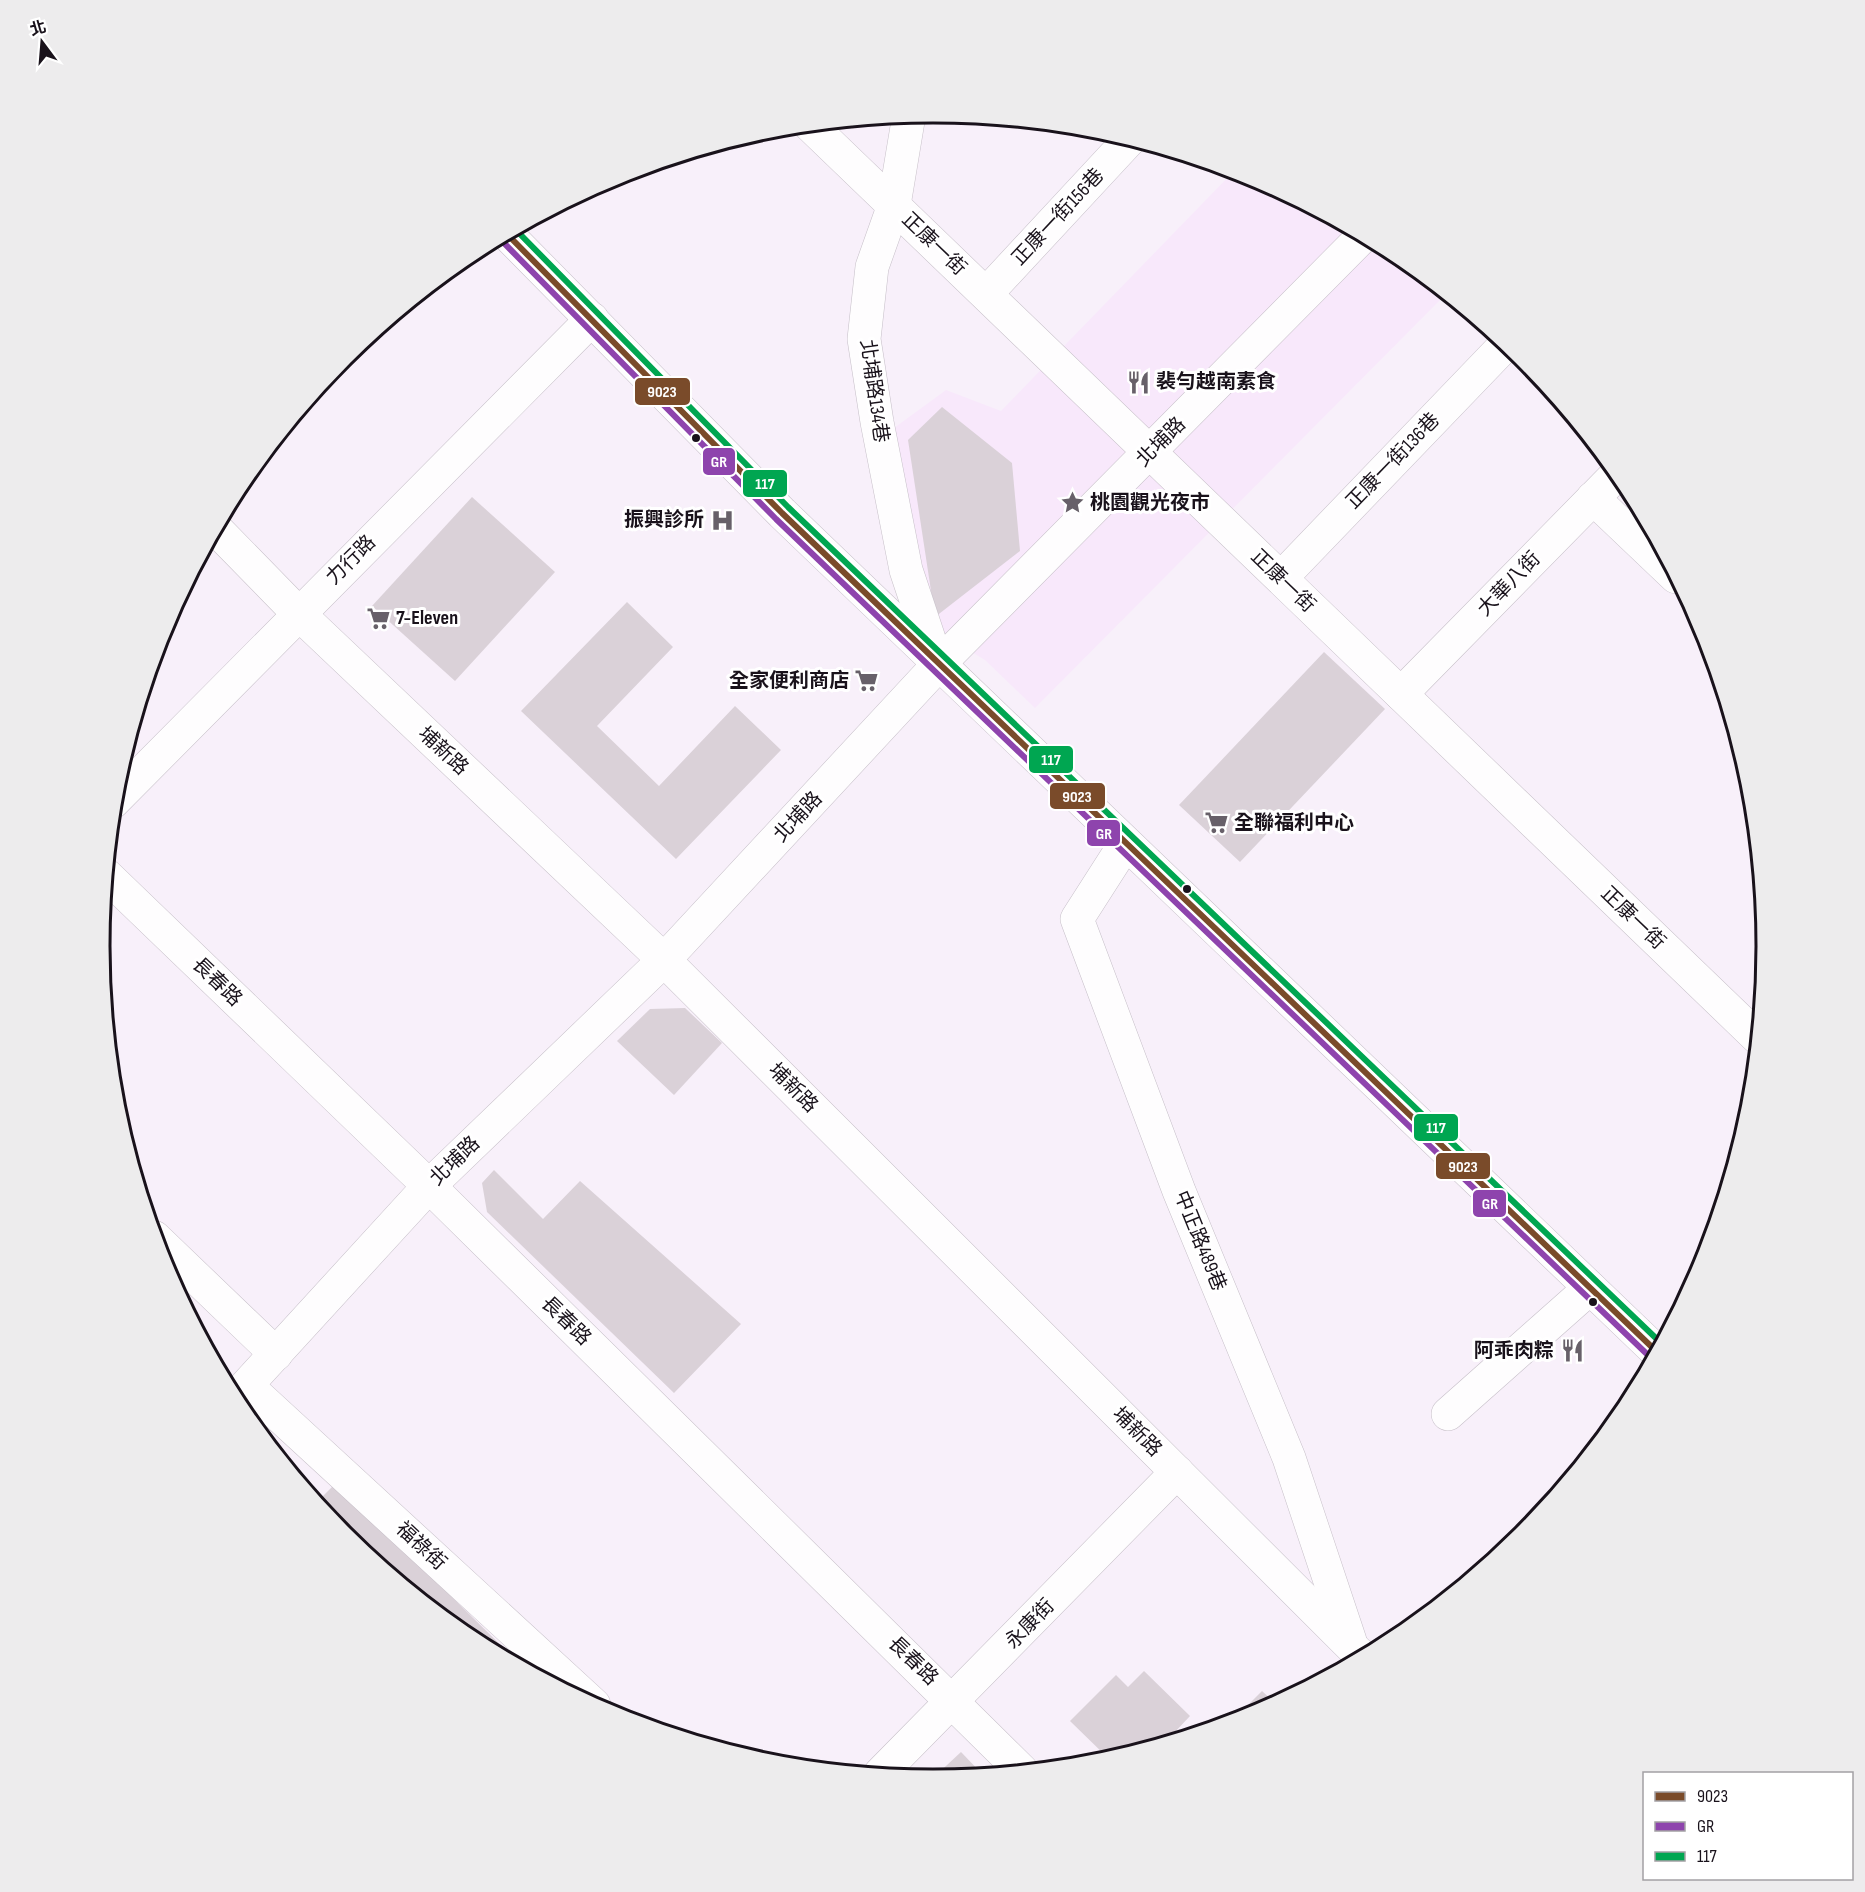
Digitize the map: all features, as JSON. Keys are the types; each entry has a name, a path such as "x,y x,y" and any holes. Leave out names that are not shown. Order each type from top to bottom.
{"street":[{"name":"北埔路134巷","path":"908,124 894,205 872,267 864,339 877,422 906,570 938,665"},
{"name":"正康一街","path":"818,131 1751,1031"},
{"name":"正康一街156巷","path":"987,294 1124,146"},
{"path":"512,239 790,521 938,665 1651,1347"},
{"name":"北埔路","path":"242,1392 429,1186 664,960 938,665 1150,454 1358,242"},
{"name":"力行路","path":"124,791 298,613 592,320"},
{"name":"正康一街136巷","path":"1281,578 1500,350"},
{"name":"大華八街","path":"1401,694 1610,480"},
{"path":"1593,498 1660,562"},
{"name":"埔新路","path":"221,533 298,613 664,960 1177,1472 1354,1653"},
{"name":"中正路489巷","path":"1125,844 1077,919 1179,1191 1289,1458 1355,1652"},
{"name":"長春路","path":"112,881 429,1186 1015,1764"},
{"path":"168,1250 276,1354"},
{"path":"1448,1414 1590,1288"},
{"name":"福祿街","path":"243,1395 570,1685"},
{"name":"永康街","path":"887,1767 954,1702 1177,1472"}],"shaded area":[{"name":"桃園觀光夜市","path":"1227,178 1297,208 1344,233 1390,262 1441,299 1035,708 985,660 937,631 890,431 946,390 1001,411"}],"building":[{"path":"942,407 1012,463 1020,551 935,617 908,440"},
{"path":"472,497 555,572 455,681 372,606"},
{"path":"627,602 673,647 597,726 659,786 735,706 781,750 676,859 521,711"},
{"path":"1324,652 1385,709 1240,862 1179,805"},
{"path":"685,1008 722,1043 674,1095 617,1041 650,1009"},
{"path":"494,1170 543,1219 580,1181 741,1324 674,1393 487,1212 482,1183"},
{"path":"336,1483 504,1648 431,1599 390,1565 322,1497"},
{"path":"1144,1671 1190,1716 1175,1732 1101,1751 1070,1721 1116,1675 1128,1687"},
{"path":"1262,1691 1268,1697 1247,1706"},
{"path":"961,1752 976,1767 943,1769"}],"transit line":[{"name":"117","path":"520,234 788,507 1656,1338"},
{"name":"9023","path":"512,239 782,513 1651,1346"},
{"name":"GR","path":"504,243 776,519 1647,1354"}],"place":[{"name":"裴勻越南素食","path":"1138,382"},
{"name":"桃園觀光夜市","path":"1072,503"},
{"name":"振興診所","path":"722,520"},
{"name":"7-Eleven","path":"378,618"},
{"name":"全家便利商店","path":"867,681"},
{"name":"全聯福利中心","path":"1216,823"},
{"name":"阿乖肉粽","path":"1572,1351"}]}
